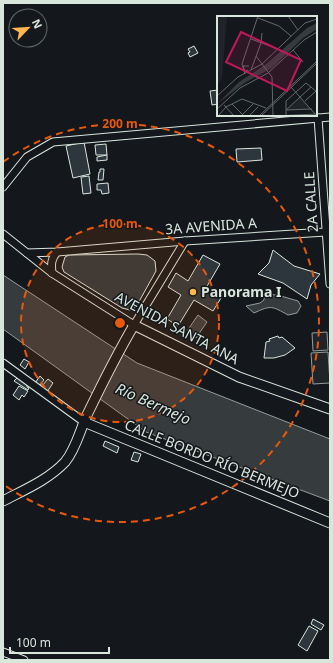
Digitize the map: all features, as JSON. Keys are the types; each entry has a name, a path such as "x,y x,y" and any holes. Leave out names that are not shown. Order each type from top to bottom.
{"main road":[{"path":"3,501 42,481 66,460 75,446 84,422 134,325"},
{"name":"AVENIDA SANTA ANA","path":"134,325 239,377 330,410"},
{"name":"CALLE BORDO RÍO BERMEJO","path":"84,422 330,523"}],"street":[{"path":"3,187 27,157 53,142 330,117"},
{"name":"2A CALLE","path":"318,118 330,284"},
{"name":"3A AVENIDA A","path":"27,253 326,232"},
{"name":"AVENIDA SANTA ANA","path":"3,234 52,273 134,325"},
{"path":"134,325 185,241"},
{"path":"52,273 51,265 53,257 57,252"},
{"path":"3,363 84,422"},
{"path":"3,652 24,660"}],"shaded area":[{"path":"327,332 328,350 313,351 312,333"},
{"path":"328,352 330,383 313,384 311,353"}],"water":[{"name":"Río Bermejo","path":"3,275 137,363 330,439 330,501 146,432 3,329"},
{"path":"269,294 298,301 301,306 297,313 288,315 275,308 268,308 254,313 246,306 260,303 264,300 264,296"},
{"path":"198,315 207,322 196,338 187,331"}],"building":[{"path":"194,46 198,53 190,57 188,53 190,52 188,49"},
{"path":"217,90 217,104 212,105 210,91"},
{"path":"84,142 90,174 73,178 66,146"},
{"path":"106,144 107,155 96,155 95,145"},
{"path":"261,148 262,160 237,162 236,149"},
{"path":"107,155 107,160 97,161 97,157"},
{"path":"100,169 104,169 103,180 98,180"},
{"path":"89,176 91,193 83,194 81,177"},
{"path":"108,183 109,193 102,194 101,190 97,190 97,184"},
{"path":"273,250 294,266 320,274 311,285 307,299 283,283 258,274 269,263"},
{"path":"69,255 147,255 155,261 156,271 136,307 130,310 122,308 64,272 62,267 65,257"},
{"name":"Panorama I","path":"203,255 220,264 206,288 221,298 213,311 194,300 178,326 167,319 181,295 168,287 176,273 188,281"},
{"path":"278,336 279,338 282,337 295,348 285,355 274,358 264,358 266,342 270,341 269,339"},
{"path":"24,359 29,362 25,369 20,365"},
{"path":"40,376 44,380 39,386 35,383"},
{"path":"17,378 27,385 29,388 28,390 14,381"},
{"path":"48,379 53,383 47,392 41,387"},
{"path":"19,386 28,391 24,397 22,395 19,400 13,395"},
{"path":"105,441 119,447 117,453 103,446"},
{"path":"134,452 141,454 138,462 131,460"},
{"path":"313,619 324,625 321,630 311,624"},
{"path":"309,626 318,631 307,651 298,645"}],"place":[{"name":"Panorama I","path":"193,292"}]}
